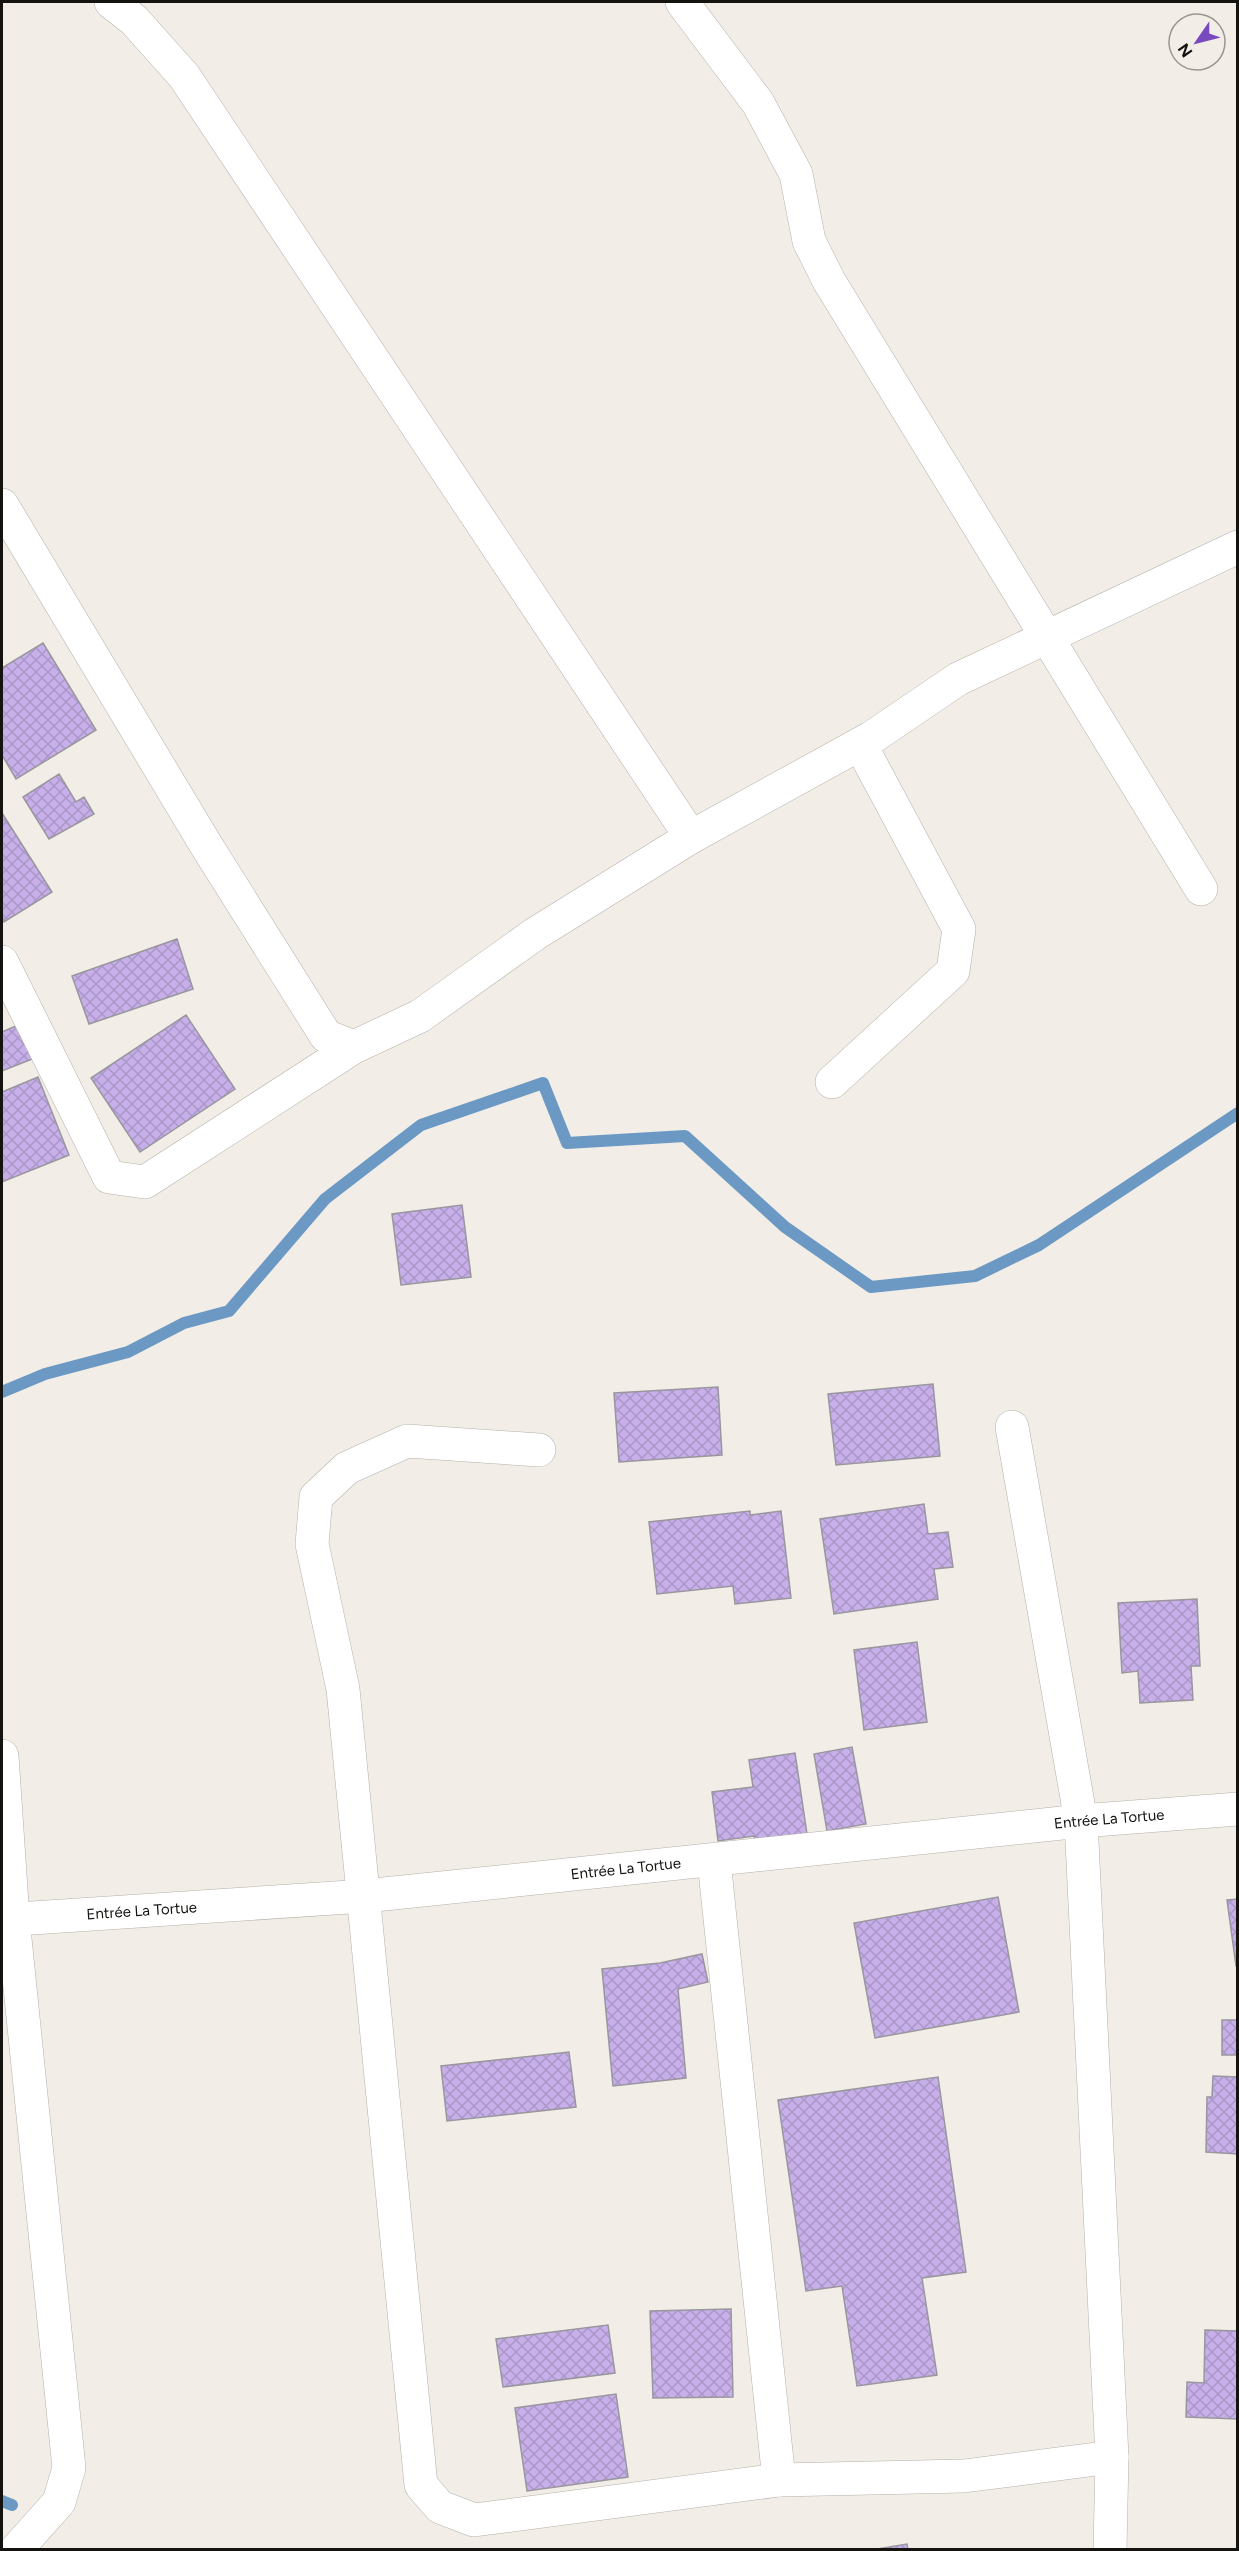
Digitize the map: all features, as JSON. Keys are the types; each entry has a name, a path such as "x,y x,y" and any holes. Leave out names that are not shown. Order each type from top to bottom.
{"street":[{"path":"111,2 134,20 184,76 691,837"},
{"path":"682,2 758,103 796,174 809,241 829,280 1201,889"},
{"path":"2,505 206,845 326,1036 354,1047"},
{"path":"2,962 109,1177 145,1182 354,1047 420,1016 535,934 691,837 860,744 958,679 1238,547"},
{"path":"832,1082 953,971 959,929 860,744"},
{"path":"1012,1427 1081,1821 1112,2457 1110,2550"},
{"path":"539,1450 406,1441 348,1468 316,1497 312,1544 343,1689 421,2485 440,2507 474,2520 779,2480 964,2476 1112,2457"},
{"path":"2,1756 7,1920 69,2468 59,2502 16,2550"},
{"name":"Entrée La Tortue","path":"7,1920 365,1896 1081,1821 1238,1809"},
{"path":"714,1861 779,2480"}],"building":[{"path":"43,643 96,730 16,779 2,755 2,668"},
{"path":"59,774 76,802 84,797 94,814 49,839 23,797"},
{"path":"2,813 52,892 4,922 2,917"},
{"path":"177,939 193,989 89,1024 72,976"},
{"path":"186,1015 235,1089 140,1152 91,1078"},
{"path":"18,1025 32,1059 2,1071 2,1032"},
{"path":"38,1077 69,1155 2,1182 2,1092"},
{"path":"462,1205 471,1277 401,1285 392,1214"},
{"path":"933,1384 940,1456 836,1465 828,1394"},
{"path":"718,1387 722,1455 619,1462 614,1393"},
{"path":"924,1504 928,1534 948,1532 953,1567 934,1569 938,1599 834,1614 820,1519"},
{"path":"750,1511 750,1515 781,1511 791,1598 735,1604 733,1586 657,1594 649,1522"},
{"path":"1197,1599 1200,1666 1191,1666 1193,1700 1140,1703 1138,1671 1122,1673 1118,1603"},
{"path":"917,1642 927,1722 864,1730 854,1650"},
{"path":"852,1747 866,1824 827,1831 814,1754"},
{"path":"795,1753 807,1834 755,1840 754,1836 718,1841 712,1792 753,1787 749,1760"},
{"path":"998,1897 1019,2012 875,2038 854,1923"},
{"path":"1238,1899 1238,1966 1236,1966 1227,1900"},
{"path":"702,1954 708,1982 678,1989 686,2078 613,2086 602,1969 660,1963"},
{"path":"1222,2020 1238,2020 1238,2055 1222,2055"},
{"path":"569,2052 576,2107 447,2121 441,2066"},
{"path":"1213,2076 1238,2077 1238,2154 1206,2152 1207,2097 1212,2097"},
{"path":"938,2077 966,2272 922,2278 937,2375 857,2386 842,2286 806,2291 778,2100"},
{"path":"731,2309 733,2397 653,2398 650,2311"},
{"path":"608,2325 615,2373 503,2387 496,2339"},
{"path":"1205,2330 1238,2331 1238,2419 1186,2417 1187,2382 1204,2383"},
{"path":"616,2394 628,2477 527,2491 515,2408"},
{"path":"907,2544 908,2550 871,2550"}],"waterway":[{"path":"2,1392 45,1374 128,1352 184,1323 229,1311 325,1199 421,1125 543,1083 567,1143 685,1136 785,1227 871,1287 975,1276 1039,1245 1238,1113"},
{"path":"2,2501 12,2505"}]}
